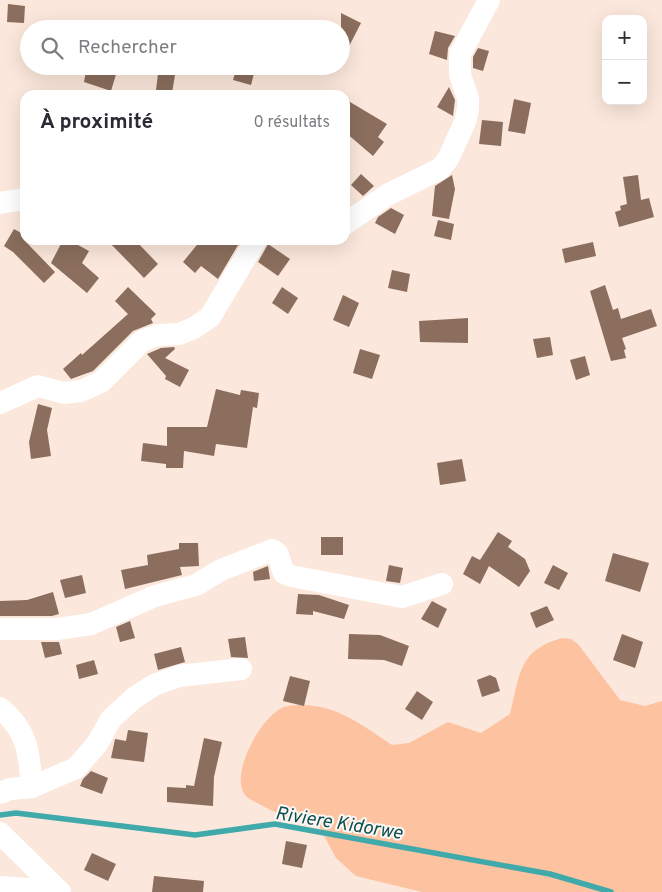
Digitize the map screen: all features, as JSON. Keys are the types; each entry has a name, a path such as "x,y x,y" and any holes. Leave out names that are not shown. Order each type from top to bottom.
{"street":[{"path":"350,221 387,195 440,168 448,159 465,122 468,109 468,98 459,70 460,54 489,0"},
{"path":"0,203 20,200"},
{"path":"0,403 38,386 64,393 81,391 101,382 142,341 158,335 179,334 202,322 210,317 253,245"},
{"path":"0,629 56,629 91,624 155,596 196,586 221,570 272,550 277,553 284,573 291,576 402,597 442,584"},
{"path":"0,793 10,789 32,787 76,768 96,744 112,719 134,698 154,685 179,676 241,669"},
{"path":"0,708 12,718 25,739 32,787"},
{"path":"0,833 59,892"},
{"path":"0,886 59,892"}],"shaded area":[{"path":"562,638 571,639 578,644 620,700 645,706 662,701 662,892 422,892 356,876 336,858 319,826 288,817 267,808 247,797 241,787 241,774 251,745 259,731 279,710 288,706 303,705 318,706 331,710 356,721 392,745 409,743 448,722 481,733 510,714 519,676 529,657 537,649"}],"building":[{"path":"8,4 25,6 24,20 20,20 20,23 7,22"},
{"path":"341,13 361,23 350,44 350,20 341,20"},
{"path":"435,31 455,36 448,48 447,60 429,54"},
{"path":"478,48 489,51 483,71 473,68 473,57"},
{"path":"85,75 116,75 111,90 84,82"},
{"path":"158,75 175,75 172,90 156,90"},
{"path":"234,75 254,75 251,85 233,80"},
{"path":"449,87 455,100 453,116 437,107"},
{"path":"514,99 531,103 525,134 508,131"},
{"path":"350,102 387,124 378,137 384,142 373,156 350,136"},
{"path":"482,120 503,122 501,146 479,144"},
{"path":"361,174 374,186 363,196 351,185"},
{"path":"452,175 455,189 449,219 432,216 435,186"},
{"path":"638,175 641,200 649,198 654,217 619,227 615,212 621,210 620,206 627,204 623,177"},
{"path":"391,208 404,215 395,234 375,223 378,217"},
{"path":"438,220 454,224 451,240 434,236"},
{"path":"14,229 20,232 20,245 29,245 55,272 44,283 13,252 4,246"},
{"path":"593,242 596,256 565,263 562,249"},
{"path":"60,245 78,245 89,251 82,263 99,278 87,293 51,263"},
{"path":"112,245 140,245 158,264 144,278"},
{"path":"197,245 238,245 218,279 201,266 195,273 183,262"},
{"path":"267,245 290,259 278,276 258,262"},
{"path":"392,270 410,274 407,292 388,288"},
{"path":"605,285 613,310 618,308 621,319 651,309 657,326 622,338 626,349 624,350 626,358 611,361 590,291"},
{"path":"128,287 156,314 151,319 153,323 133,331 93,371 71,379 63,369 81,353 82,355 128,314 115,301"},
{"path":"282,287 298,298 288,314 272,303"},
{"path":"343,295 359,303 349,327 333,320"},
{"path":"468,318 468,343 420,342 419,321"},
{"path":"550,337 553,355 537,358 533,339"},
{"path":"174,347 175,349 165,358 189,370 180,387 165,379 166,376 147,354 161,348"},
{"path":"360,349 380,355 372,379 353,373"},
{"path":"585,356 590,375 576,380 570,360"},
{"path":"216,389 240,395 241,390 259,393 257,408 253,407 247,448 216,444 214,456 184,451 183,468 166,468 166,464 141,461 143,443 167,446 167,427 207,427"},
{"path":"38,404 52,408 47,430 51,456 31,459 29,442"},
{"path":"462,459 466,481 440,485 437,463"},
{"path":"498,532 512,541 508,547 525,559 530,571 519,587 489,566 480,584 463,574 472,556 480,560"},
{"path":"321,537 343,537 343,555 321,555"},
{"path":"179,543 198,543 199,566 180,567 182,575 125,589 121,570 148,565 147,555 179,549"},
{"path":"613,553 649,563 640,592 605,581"},
{"path":"389,565 403,568 400,583 386,581"},
{"path":"553,565 568,573 559,590 544,583"},
{"path":"268,566 270,579 254,581 253,572"},
{"path":"82,575 86,593 65,598 60,580"},
{"path":"53,592 59,614 52,616 0,616 0,601 27,600"},
{"path":"298,594 319,595 349,605 344,619 313,611 313,615 296,614"},
{"path":"432,601 447,609 438,628 421,619"},
{"path":"547,606 554,620 536,628 530,613"},
{"path":"130,621 135,638 120,642 116,627"},
{"path":"349,634 380,635 409,646 402,666 384,660 348,659"},
{"path":"622,634 643,642 635,668 613,660"},
{"path":"245,637 248,658 231,657 228,639"},
{"path":"41,642 59,642 62,654 45,658"},
{"path":"181,647 185,662 158,670 154,654"},
{"path":"94,660 98,674 79,679 76,665"},
{"path":"490,675 496,678 500,691 482,697 477,680"},
{"path":"290,676 310,681 304,706 283,701"},
{"path":"417,691 433,702 422,720 405,709"},
{"path":"128,730 148,733 144,762 111,758 115,739 126,741"},
{"path":"204,738 222,742 214,777 213,806 167,802 167,787 186,788 186,785 194,786"},
{"path":"91,771 108,778 102,794 80,786 83,779"},
{"path":"286,841 307,845 302,868 282,864"},
{"path":"92,853 116,864 108,881 84,870"},
{"path":"154,876 204,881 203,892 152,892"}],"waterway":[{"name":"Riviere Kidorwe","path":"0,815 16,813 195,835 275,824 550,874 611,892"}]}
